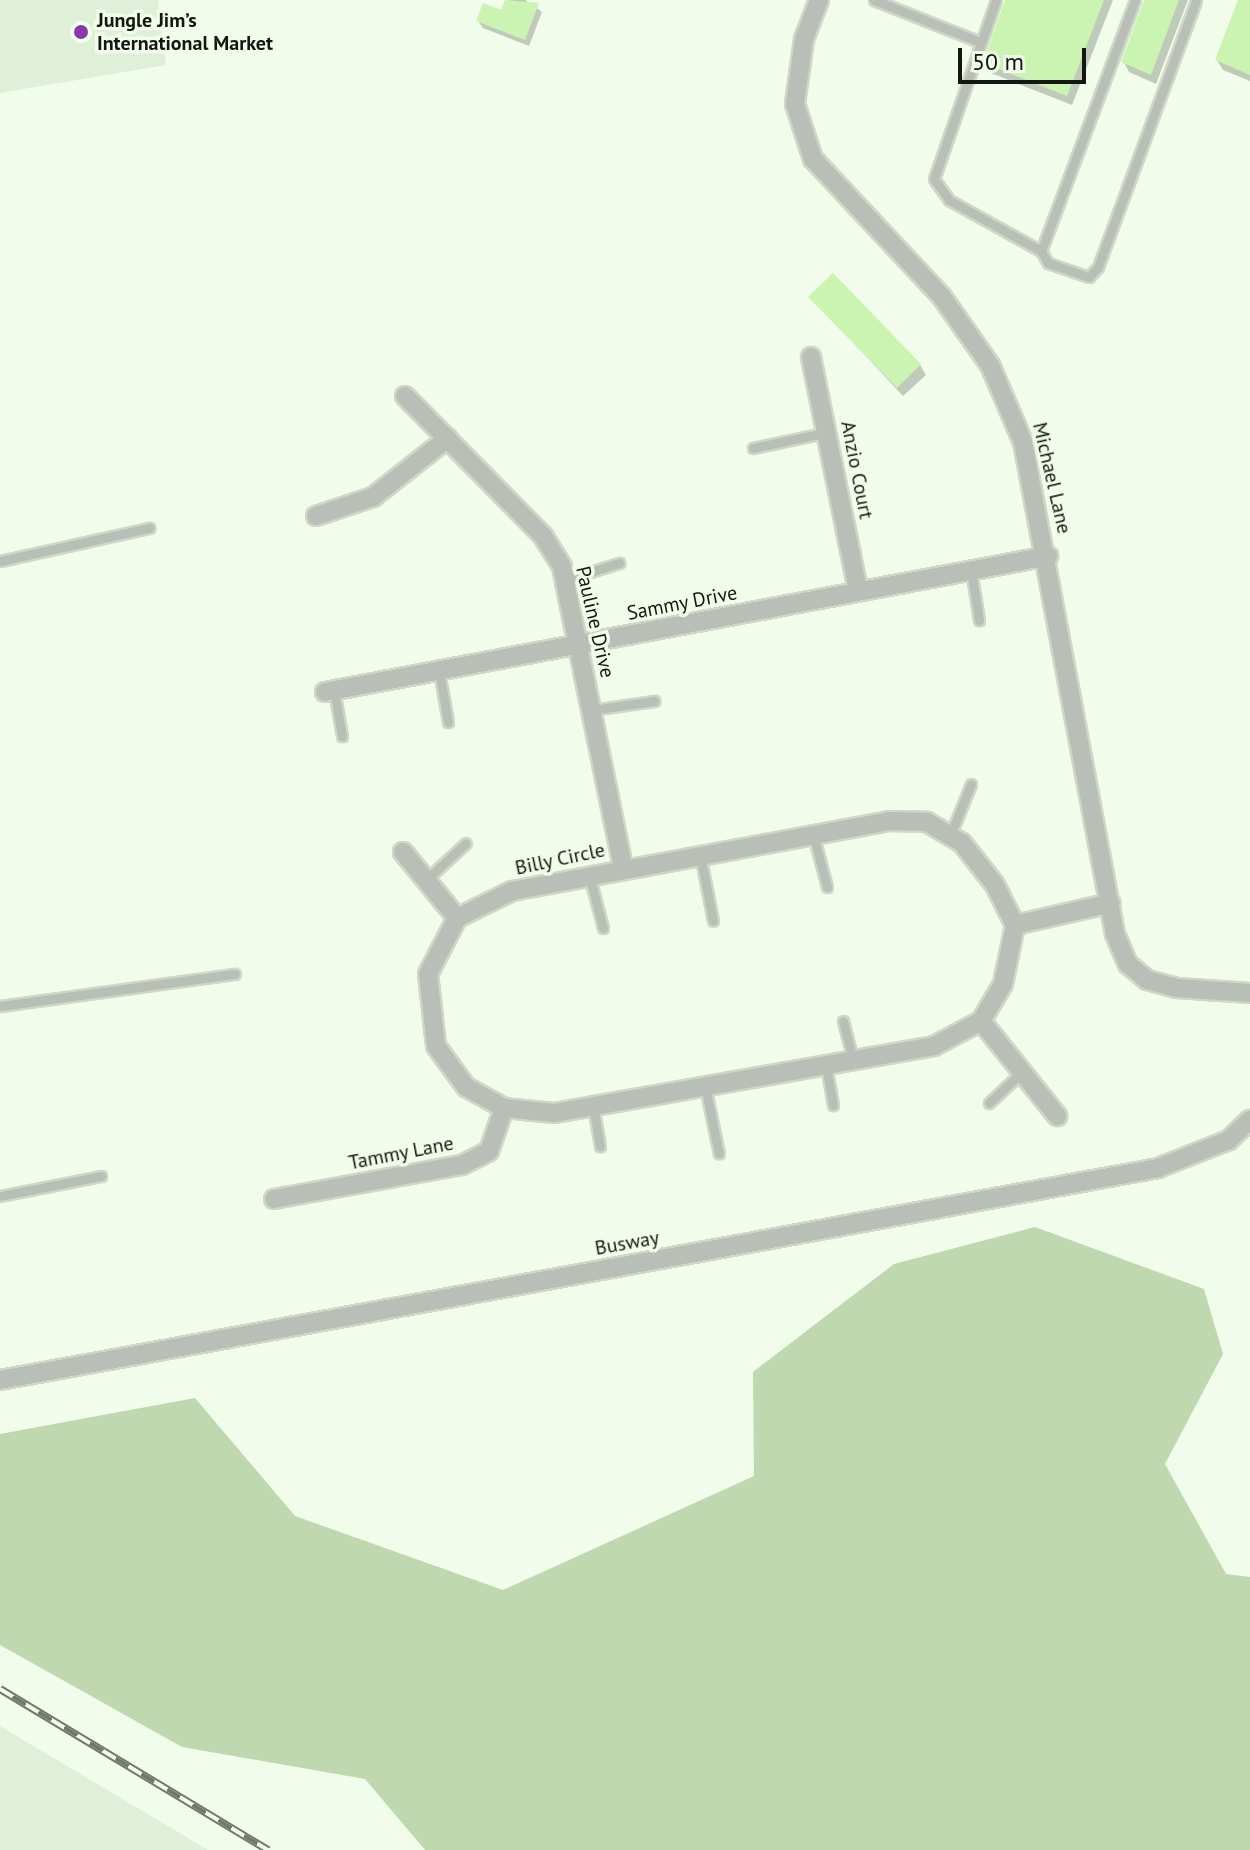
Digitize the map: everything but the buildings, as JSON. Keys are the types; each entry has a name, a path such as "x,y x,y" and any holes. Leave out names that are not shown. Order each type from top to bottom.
{"street":[{"name":"Michael Lane","path":"819,0 804,39 795,104 813,159 942,297 990,365 1023,442 1048,556 1115,934 1128,964 1147,980 1177,988 1250,993"},
{"name":"Anzio Court","path":"811,357 858,591"},
{"name":"Pauline Drive","path":"405,396 543,536 565,580 623,867"},
{"path":"316,516 373,497 448,438"},
{"name":"Sammy Drive","path":"329,691 1048,556"},
{"name":"Billy Circle","path":"457,918 512,891 623,867 888,821 927,822 950,836 995,885 1015,925"},
{"path":"403,852 457,918 428,974 428,1013 436,1046 466,1087 504,1108 554,1113 934,1046 981,1021 1003,984 1015,925 1111,903"},
{"path":"981,1021 1057,1116"},
{"name":"Tammy Lane","path":"274,1199 462,1165 489,1151 504,1108"},
{"name":"Busway","path":"0,1380 1158,1168 1229,1140 1250,1120"}],"lane":[{"path":"874,0 980,42"},
{"path":"996,0 934,179 949,200 1041,251 1048,263 1089,277 1098,267 1196,0"},
{"path":"1041,251 1135,0"},
{"path":"753,448 828,432"},
{"path":"0,561 149,528"},
{"path":"565,580 619,563"},
{"path":"971,570 979,620"},
{"path":"439,671 448,722"},
{"path":"329,691 342,736"},
{"path":"592,710 654,701"},
{"path":"950,836 971,784"},
{"path":"813,834 827,887"},
{"path":"426,880 466,843"},
{"path":"700,854 713,921"},
{"path":"589,875 603,928"},
{"path":"0,1006 235,974"},
{"path":"843,1021 853,1060"},
{"path":"826,1065 833,1105"},
{"path":"989,1103 1022,1072"},
{"path":"705,1086 719,1154"},
{"path":"593,1106 600,1146"},
{"path":"0,1196 101,1176"}],"shaded area":[{"name":"Jungle Jim’s International Market","path":"0,0 158,0 166,65 0,93"},
{"path":"0,1726 208,1850 0,1850"}],"green space":[{"path":"1035,1227 1204,1289 1223,1354 1165,1464 1226,1574 1250,1577 1250,1850 425,1850 365,1779 182,1747 0,1645 0,1434 195,1398 295,1516 503,1590 754,1476 753,1372 894,1264"}],"railway":[{"path":"0,1689 268,1850"}],"place":[{"name":"Jungle Jim’s International Market","path":"81,32"}]}
